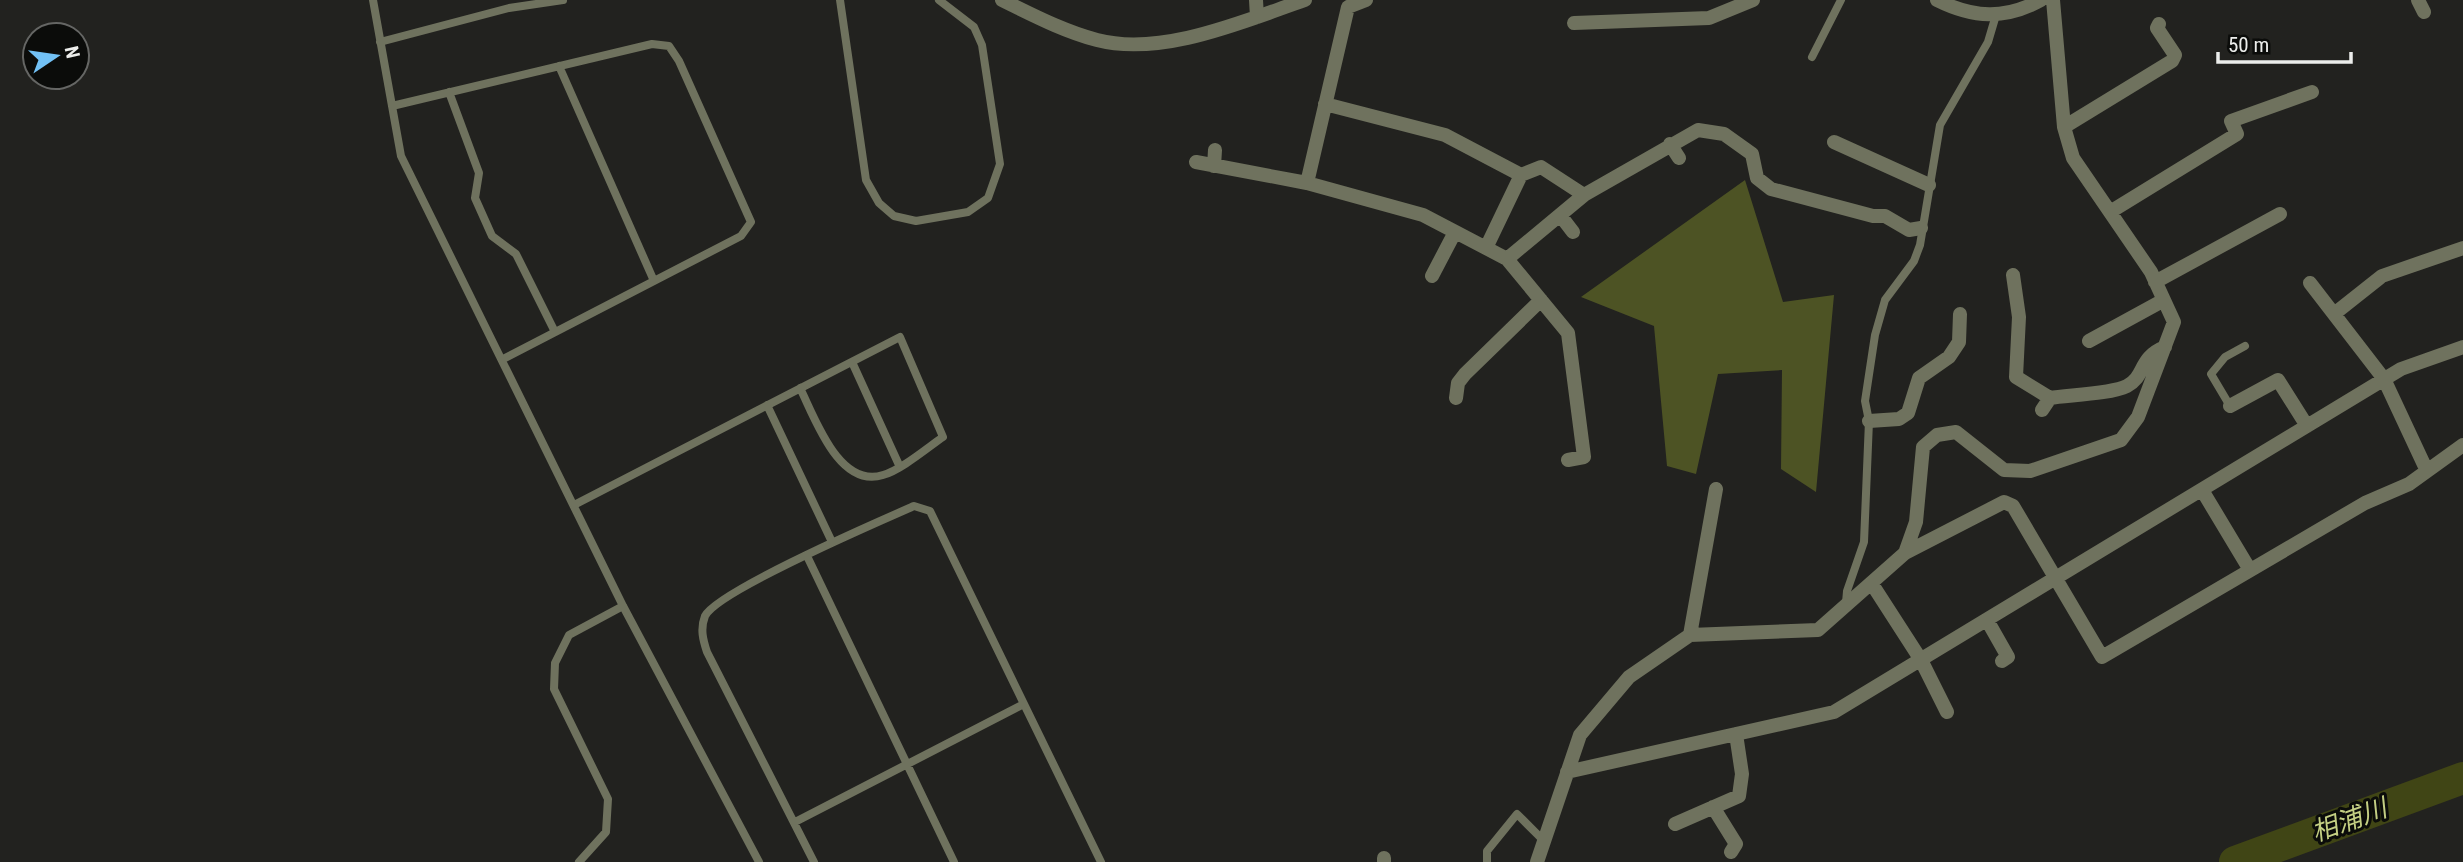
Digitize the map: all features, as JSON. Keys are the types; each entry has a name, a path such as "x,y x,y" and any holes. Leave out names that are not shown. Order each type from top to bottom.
{"street":[{"path":"1002,0 1065,30 1100,41 1152,43 1192,39 1305,0"},
{"path":"1256,0 1257,17"},
{"path":"1307,183 1348,7 1366,0"},
{"path":"1574,23 1709,18 1753,0"},
{"path":"1937,0 1959,11 1996,15 2041,0"},
{"path":"1905,553 1916,522 1923,447 1937,435 1956,432 2004,470 2030,471 2088,454 2121,440 2138,417 2174,322 2155,282 2073,158 2064,127 2053,0"},
{"path":"2064,127 2172,61 2175,55 2162,41 2157,28 2159,24"},
{"path":"2110,212 2238,134 2231,121 2312,92"},
{"path":"1325,104 1445,135 1521,175"},
{"path":"1507,259 1584,195 1698,130 1724,134 1752,154 1757,178 1771,189 1872,216 1885,216 1909,230 1921,228"},
{"path":"1834,142 1929,185"},
{"path":"1670,144 1679,158"},
{"path":"1214,166 1215,150"},
{"path":"1196,162 1307,183 1423,215 1507,259 1568,333 1584,457 1568,460"},
{"path":"1486,248 1521,175 1541,167 1584,195"},
{"path":"2155,282 2280,214"},
{"path":"1560,215 1573,232"},
{"path":"1432,276 1455,232"},
{"path":"2334,314 2382,276 2463,248"},
{"path":"2013,275 2019,317 2016,377 2046,404 2126,387 2137,378 2151,352 2165,347"},
{"path":"2310,283 2384,379 2427,471"},
{"path":"1456,398 1458,383 1465,374 1541,300"},
{"path":"2089,341 2164,300"},
{"path":"1869,421 1899,419 1908,413 1919,379 1949,357 1959,342 1960,314"},
{"path":"1567,772 1834,712 2401,369 2463,347"},
{"path":"2230,406 2278,380 2306,426"},
{"path":"1537,862 1580,735 1629,677 1690,635 1818,630 1905,553 2004,502 2013,506 2102,657 2427,471 2463,445"},
{"path":"1690,635 1716,489"},
{"path":"2202,489 2250,570"},
{"path":"1872,584 1921,660 1947,712"},
{"path":"1987,620 2008,657"},
{"path":"1675,824 1739,796 1741,774 1736,734"},
{"path":"1713,807 1736,844 1731,852"}],"lane":[{"path":"373,0 401,156 623,606 759,862"},
{"path":"380,42 509,8 560,0"},
{"path":"840,0 866,180 879,203 894,216 916,221 968,212 988,198 1000,164 982,45 974,27 939,0"},
{"path":"1812,57 1841,0"},
{"path":"1846,608 1847,591 1864,542 1869,421 1865,401 1875,335 1885,300 1914,261 1920,245 1940,125 1988,42 1996,15"},
{"path":"392,106 652,44 669,46 679,61 751,222 741,236 503,359"},
{"path":"559,66 654,281"},
{"path":"449,92 479,173 475,198 492,236 516,254 555,332"},
{"path":"573,505 800,388 900,337 943,437 883,475 865,476 847,469 831,448 800,388"},
{"path":"2230,406 2211,374 2225,357 2245,346"},
{"path":"852,362 899,465"},
{"path":"767,405 832,542"},
{"path":"814,862 702,635 706,615 722,598 832,542 914,506 930,511 1022,705 1101,862"},
{"path":"807,556 910,765 954,862"},
{"path":"579,862 606,832 608,799 554,689 555,663 569,635 623,606"},
{"path":"795,822 1022,705"},
{"path":"1487,862 1488,851 1517,814 1544,841"}],"green space":[{"path":"1745,180 1783,302 1834,295 1816,492 1781,469 1782,370 1718,374 1696,474 1667,466 1654,326 1581,297"}],"waterway":[{"name":"相浦川","path":"2235,862 2463,778"}]}
